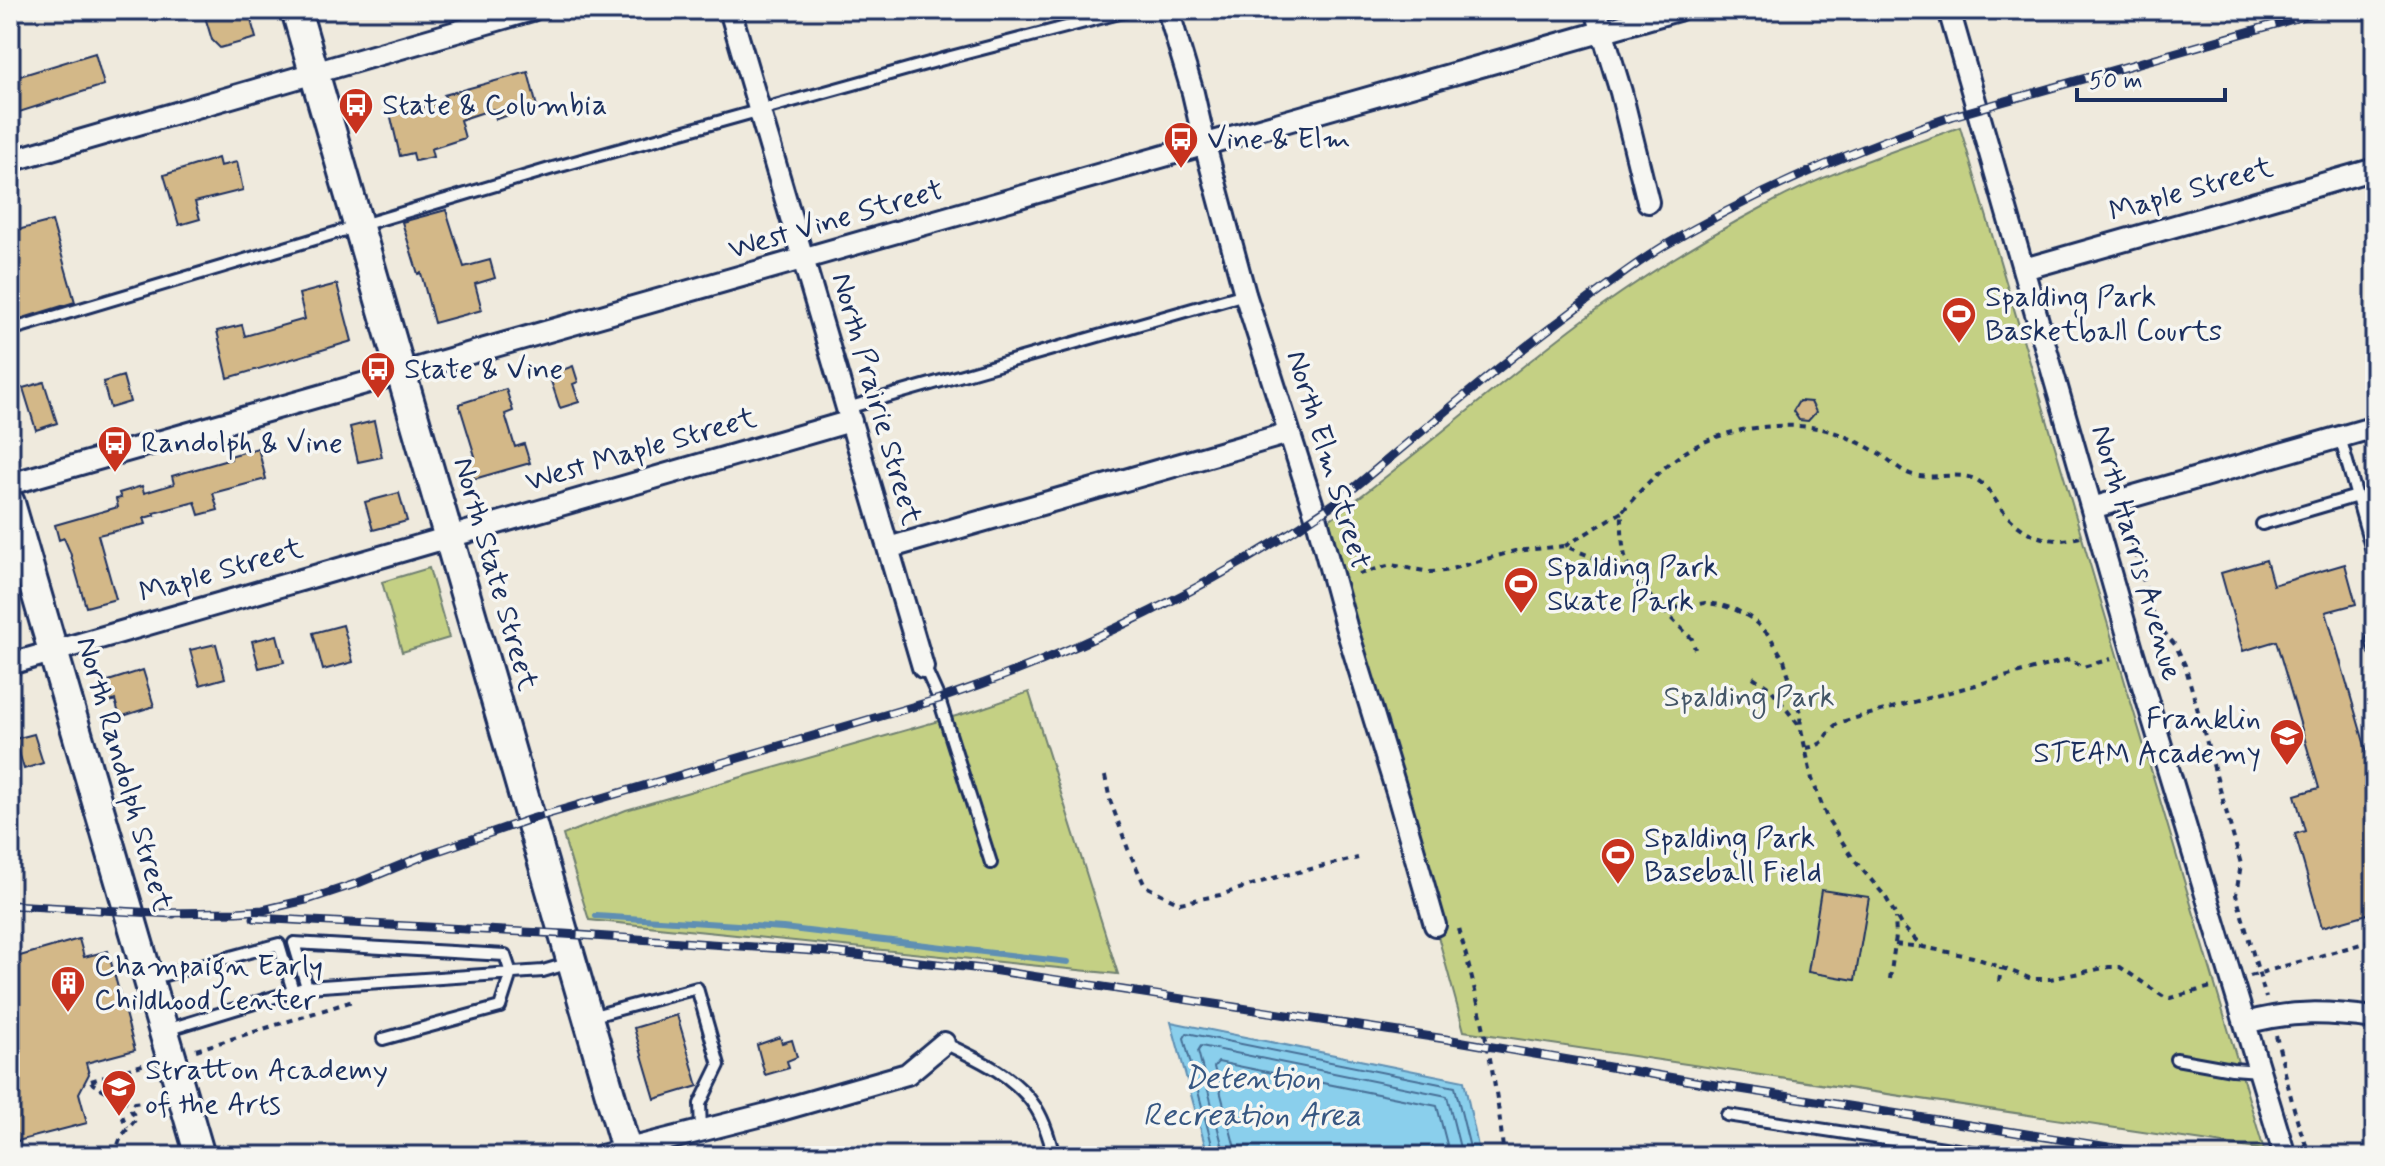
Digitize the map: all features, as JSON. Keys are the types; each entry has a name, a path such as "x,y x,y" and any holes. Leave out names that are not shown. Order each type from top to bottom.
{"main road":[{"name":"North State Street","path":"296,10 588,1017 619,1154"},
{"name":"North Randolph Street","path":"10,503 200,1156"}],"street":[{"path":"10,161 532,10"},
{"name":"North Prairie Street","path":"730,10 923,667"},
{"name":"North Elm Street","path":"1168,10 1193,93 1245,294 1316,516 1435,925"},
{"path":"1596,10 1621,92 1648,202"},
{"name":"West Vine Street","path":"10,484 1678,10"},
{"name":"North Harris Avenue","path":"1949,10 2186,830 2285,1156"},
{"name":"Maple Street","path":"2024,269 2375,169"},
{"name":"West Maple Street","path":"448,536 849,414"},
{"path":"2092,508 2375,427"},
{"path":"888,548 1289,433"},
{"name":"Maple Street","path":"10,664 448,536"},
{"path":"2246,1023 2281,1014 2311,1012 2375,1018"},
{"path":"619,1154 907,1074 944,1043"}],"lane":[{"path":"10,330 553,168 1131,10"},
{"path":"849,414 1245,294"},
{"path":"2340,437 2375,561"},
{"path":"2262,524 2357,496"},
{"path":"2375,640 2372,641 2375,650"},
{"path":"923,667 939,699 991,863"},
{"path":"307,987 294,943 505,955 511,973 500,1007 383,1039"},
{"path":"148,979 279,944 293,991"},
{"path":"163,1031 307,987 543,971 572,962"},
{"path":"588,1017 697,988 719,1065 700,1104 701,1130"},
{"path":"944,1043 1011,1079 1037,1109 1054,1156"},
{"path":"2176,1059 2260,1071"},
{"path":"1727,1115 1997,1156"}],"path":[{"path":"1359,574 1391,565 1430,572 1444,571 1515,551 1565,546 1622,512 1656,474 1699,443 1748,428 1802,424 1858,442 1913,475 1973,478 1986,487 2009,519 2042,539 2060,542 2083,536"},
{"path":"1622,512 1624,558 1637,583"},
{"path":"2124,515 2156,623 2176,646 2185,665 2241,864 2236,895 2267,1003"},
{"path":"1565,546 1612,565 1637,583 1692,639 1695,649"},
{"path":"1663,610 1696,604 1721,605 1760,625 1778,648 1800,713 1812,779 1827,818 1854,860 1885,896 1895,917 1923,947"},
{"path":"1806,748 1824,742 1831,728 1841,722 2070,659 2083,667 2111,659"},
{"path":"1753,677 1771,689 1801,729"},
{"path":"1105,776 1128,849 1145,886 1180,903 1358,858"},
{"path":"1890,979 1895,917"},
{"path":"1459,929 1481,1014 1503,1150"},
{"path":"2252,976 2375,940"},
{"path":"1895,944 1973,957 2023,977 2041,980 2120,967 2170,998 2216,986"},
{"path":"1999,982 2001,968"},
{"path":"196,1050 356,1000"},
{"path":"2276,1033 2298,1120 2311,1156"},
{"path":"132,1105 91,1081 145,1064"},
{"path":"105,1091 120,1110 127,1128"},
{"path":"114,1156 121,1137 136,1119 132,1105 136,1101 143,1102 150,1108 155,1103"}],"green space":[{"name":"Spalding Park","path":"1960,127 2264,1150 1464,1031 1325,523 1563,335 1679,255 1742,218 1811,184"},
{"path":"429,568 449,638 402,652 382,582"},
{"path":"1029,692 1118,974 589,920 563,835 626,810 977,710"}],"water":[{"name":"Detention Recreation Area","path":"1171,1022 1464,1081 1480,1156 1208,1156"}],"building":[{"path":"203,10 248,10 256,38 220,48 212,40"},
{"path":"95,53 104,85 10,115 10,79"},
{"path":"528,72 537,107 496,119 493,109 460,120 465,138 431,149 433,157 415,161 413,153 400,156 390,113 414,107 415,110 446,100 444,95"},
{"path":"218,158 220,166 237,162 243,190 195,202 200,219 179,225 164,175"},
{"path":"446,210 464,267 490,260 495,278 475,284 482,310 434,323 421,273 418,274 402,222"},
{"path":"52,221 75,302 10,322 10,232"},
{"path":"337,284 352,341 228,378 217,331 242,325 245,336 305,319 299,294"},
{"path":"573,366 578,382 573,384 579,402 560,408 549,375"},
{"path":"123,376 130,402 110,408 103,382"},
{"path":"44,382 57,423 36,430 23,388"},
{"path":"506,389 513,411 505,414 515,447 524,444 530,463 474,479 468,458 475,456 459,404"},
{"path":"1799,401 1811,402 1816,412 1808,421 1799,420 1793,411"},
{"path":"374,421 382,457 358,462 350,427"},
{"path":"258,448 266,479 213,493 218,510 199,515 195,502 154,513 144,518 146,524 98,535 116,599 86,607 70,552 64,538 59,540 55,525 118,507 116,499 121,498 119,493 142,486 144,493 174,484 172,476"},
{"path":"399,493 407,521 373,530 365,502"},
{"path":"2266,560 2273,585 2345,564 2356,604 2326,612 2375,780 2375,912 2322,927 2295,834 2305,831 2295,795 2319,788 2276,641 2243,651 2221,573"},
{"path":"343,625 353,662 323,670 313,633"},
{"path":"277,635 284,662 259,668 252,641"},
{"path":"216,644 225,678 200,685 190,650"},
{"path":"143,670 154,706 120,717 115,700 105,704 99,684"},
{"path":"34,734 43,763 24,769 15,739"},
{"path":"1821,890 1869,897 1855,980 1808,972"},
{"name":"Champaign Early Childhood Center","path":"79,939 84,957 108,951 135,1050 86,1063 89,1074 79,1093 87,1123 10,1143 10,978 18,976 13,958"},
{"path":"677,1015 698,1086 655,1099 634,1028"},
{"path":"780,1037 782,1043 792,1040 797,1057 787,1061 789,1068 765,1075 757,1045"}],"waterway":[{"path":"596,916 783,928 1068,962"}],"railway":[{"path":"163,913 263,910 310,899 531,819 939,699 1043,660 1145,614 1292,532 1338,501 1507,362 1614,280 1664,246 1733,208 1842,158 1953,116 2325,10"},
{"path":"10,905 174,914"},
{"path":"254,918 829,952 992,970 1452,1040 2166,1156"}],"place":[{"name":"State & Columbia","path":"356,136"},
{"name":"Vine & Elm","path":"1181,170"},
{"name":"Spalding Park Basketball Courts","path":"1959,345"},
{"name":"State & Vine","path":"378,400"},
{"name":"Randolph & Vine","path":"115,474"},
{"name":"Spalding Park Skate Park","path":"1521,615"},
{"name":"Franklin STEAM Academy","path":"2287,767"},
{"name":"Spalding Park Baseball Field","path":"1618,886"},
{"name":"Champaign Early Childhood Center","path":"68,1014"},
{"name":"Stratton Academy of the Arts","path":"119,1118"}]}
